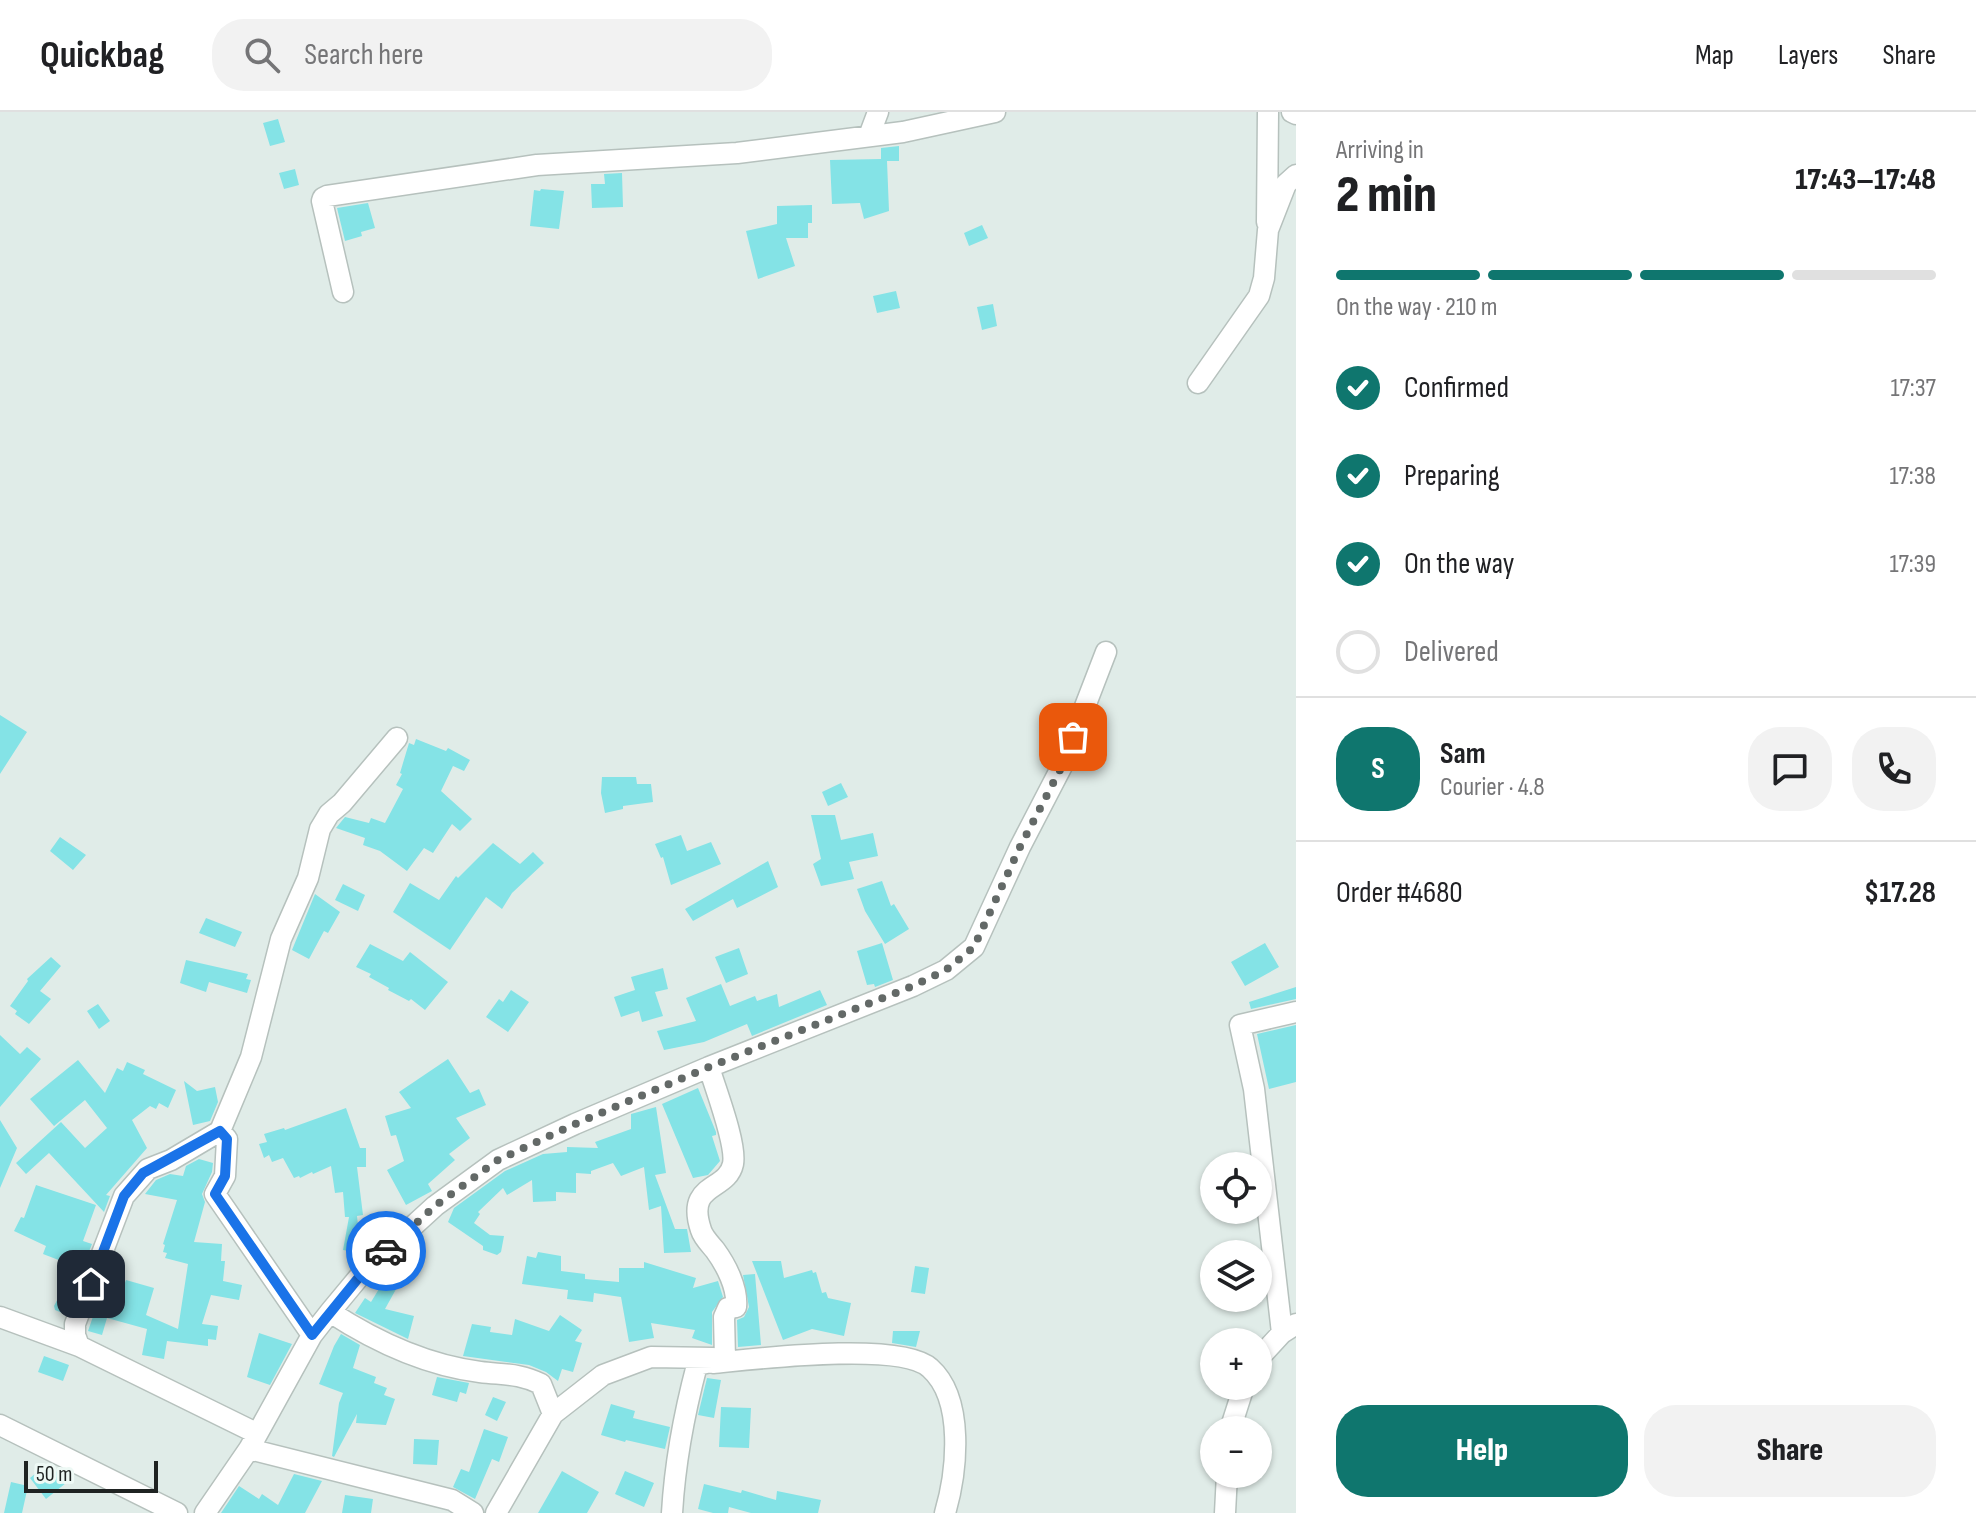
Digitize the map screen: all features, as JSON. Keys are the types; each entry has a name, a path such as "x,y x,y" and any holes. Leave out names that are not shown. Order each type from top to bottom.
{"street":[{"path":"869,136 878,112"},
{"path":"343,292 322,201 327,196 537,165 737,153 920,130 995,112"},
{"path":"1198,383 1259,296 1264,278 1268,230 1268,112"},
{"path":"1268,230 1286,184 1296,175"},
{"path":"205,1513 253,1441 312,1335 364,1271 435,1206 498,1160 709,1067 913,986 946,970 974,947 1062,766 1106,652"},
{"path":"79,1346 75,1324 124,1196 148,1169 171,1160 220,1131 251,1057 281,939 308,878 320,829 329,814 397,738"},
{"path":"1272,1345 1289,1329 1254,1089 1240,1025 1296,1012"},
{"path":"709,1067 733,1163 728,1175 704,1191 698,1203 701,1231 722,1260 737,1296 736,1307 728,1308 724,1317 725,1359"},
{"path":"220,1131 227,1139 225,1176 215,1194 312,1335"},
{"path":"330,1312 365,1335 408,1355 480,1372 524,1376 541,1384 553,1414"},
{"path":"0,1317 79,1346 253,1441 452,1500 473,1513"},
{"path":"697,1365 770,1357 863,1354 899,1355 928,1366 944,1384 953,1414 953,1484 945,1513"},
{"path":"496,1513 553,1414 603,1375 651,1357 725,1359"},
{"path":"697,1365 725,1359"},
{"path":"672,1513 685,1409 697,1365"},
{"path":"0,1425 177,1513"},
{"path":"1225,1513 1226,1488"}],"building":[{"path":"278,119 285,142 270,146 263,123"},
{"path":"899,146 899,161 887,161 889,211 864,219 860,203 832,204 830,160 881,159 881,148"},
{"path":"295,169 299,185 284,189 279,173"},
{"path":"622,173 623,207 592,208 591,184 605,184 604,174"},
{"path":"534,190 564,191 559,229 530,226"},
{"path":"368,203 375,228 345,241 337,208"},
{"path":"812,205 808,238 786,238 795,266 758,279 746,231 777,224 777,206"},
{"path":"982,225 988,238 969,246 964,233"},
{"path":"896,291 900,308 877,313 873,296"},
{"path":"993,304 997,326 982,330 977,307"},
{"path":"0,715 27,732 0,774"},
{"path":"416,739 446,751 448,748 470,760 464,771 453,766 441,791 472,819 460,831 452,824 433,853 424,848 407,871 380,851 363,845 365,838 336,828 345,817 369,823 371,818 385,823 403,789 396,785 402,774 409,743 414,745"},
{"path":"602,777 636,777 637,784 651,784 653,802 623,806 623,809 605,813"},
{"path":"841,783 848,797 828,806 822,792"},
{"path":"811,815 835,815 841,840 873,833 878,856 849,862 854,879 821,886 813,864 821,859"},
{"path":"681,835 687,851 711,842 721,864 671,885 663,857 655,844"},
{"path":"60,837 86,855 73,870 50,851"},
{"path":"493,843 520,864 533,852 544,863 512,893 502,909 486,897 450,950 393,912 410,883 439,900 456,876 458,878"},
{"path":"768,861 778,887 737,908 733,899 693,921 685,909"},
{"path":"882,881 891,906 894,904 909,929 885,944 865,911 857,889"},
{"path":"343,884 365,895 358,911 335,900"},
{"path":"315,894 340,912 328,933 324,931 309,959 292,950"},
{"path":"206,918 242,932 235,947 199,933"},
{"path":"882,943 893,980 875,987 874,984 867,985 857,951"},
{"path":"1265,943 1279,967 1245,986 1231,962"},
{"path":"370,944 403,961 410,952 448,982 425,1010 411,999 409,1001 388,990 369,977 371,974 356,967"},
{"path":"739,948 748,974 726,983 715,957"},
{"path":"51,957 61,966 40,991 51,999 29,1024 10,1006 27,979"},
{"path":"186,960 248,974 246,979 251,980 247,993 209,982 206,992 180,983"},
{"path":"663,968 668,989 655,992 663,1016 642,1022 639,1011 621,1017 614,997 635,990 631,977"},
{"path":"721,984 730,1006 755,996 757,1001 777,994 779,1007 820,990 827,1005 752,1036 747,1024 704,1042 664,1050 657,1031 696,1021 686,998"},
{"path":"1296,987 1296,999 1251,1009 1249,1002"},
{"path":"511,990 529,1002 508,1032 486,1017 499,999 503,1002"},
{"path":"98,1004 110,1021 99,1029 87,1011"},
{"path":"1296,1025 1296,1082 1269,1089 1257,1034"},
{"path":"0,1035 20,1054 27,1047 41,1059 0,1107"},
{"path":"448,1059 470,1093 479,1089 486,1105 456,1118 470,1138 449,1154 455,1160 428,1184 432,1191 406,1205 387,1170 404,1161 396,1135 391,1136 385,1116 411,1108 399,1092"},
{"path":"78,1060 105,1093 117,1068 123,1071 127,1062 145,1070 143,1074 176,1090 168,1108 159,1103 156,1109 150,1106 132,1120 147,1148 106,1195 110,1196 104,1212 49,1153 26,1174 16,1163 61,1122 85,1148 107,1128 85,1100 54,1126 30,1099"},
{"path":"184,1081 197,1091 215,1087 218,1102 210,1121 193,1125"},
{"path":"698,1088 716,1132 712,1136 720,1161 708,1175 693,1178 662,1104"},
{"path":"656,1107 666,1173 655,1175 675,1229 687,1229 691,1252 664,1253 661,1206 649,1210 644,1167 621,1176 613,1163 591,1171 591,1174 576,1173 576,1193 556,1192 556,1201 533,1202 532,1180 507,1195 503,1188 478,1212 480,1214 474,1223 490,1235 504,1236 501,1252 497,1255 483,1250 483,1246 448,1222 454,1208 505,1171 543,1154 567,1152 567,1147 598,1148 595,1142 631,1129 631,1114"},
{"path":"346,1108 360,1148 366,1148 366,1167 357,1167 363,1215 357,1216 361,1253 343,1250 349,1217 345,1217 343,1192 335,1193 331,1166 294,1178 283,1158 272,1162 269,1155 264,1158 259,1144 267,1142 264,1134 285,1130"},
{"path":"0,1120 17,1148 0,1188"},
{"path":"199,1159 213,1163 202,1194 205,1202 194,1242 222,1244 221,1261 225,1261 223,1281 242,1285 239,1300 211,1295 202,1324 218,1326 216,1340 208,1339 208,1346 167,1341 164,1359 142,1355 147,1329 107,1318 102,1335 88,1331 98,1302 116,1307 126,1280 154,1288 146,1315 178,1329 188,1264 165,1258 167,1253 163,1252 177,1200 145,1194 156,1180 170,1174 183,1176 186,1166"},
{"path":"36,1185 96,1205 83,1241 92,1244 82,1269 43,1254 46,1246 14,1231 21,1217 24,1218"},
{"path":"538,1252 561,1256 561,1271 585,1274 585,1279 619,1282 619,1268 644,1268 644,1262 696,1278 693,1288 718,1281 723,1297 712,1312 712,1345 692,1338 695,1330 651,1323 654,1338 629,1342 621,1297 594,1293 593,1302 567,1299 568,1290 522,1284 527,1256 536,1258"},
{"path":"752,1261 781,1261 784,1278 812,1270 816,1272 822,1293 826,1292 828,1298 851,1303 844,1336 812,1329 783,1340"},
{"path":"393,1266 405,1273 385,1309 414,1316 408,1339 355,1313 365,1298 371,1302"},
{"path":"915,1266 929,1268 925,1294 911,1292"},
{"path":"755,1274 761,1345 738,1347 737,1320 744,1317 749,1307 743,1275"},
{"path":"66,1283 75,1287 65,1314 55,1310 54,1306"},
{"path":"560,1315 582,1330 575,1341 582,1343 573,1372 562,1369 558,1381 529,1365 463,1356 472,1324 491,1327 490,1332 512,1335 515,1319 549,1331"},
{"path":"893,1331 920,1331 916,1347 892,1343"},
{"path":"259,1333 292,1344 270,1385 247,1377"},
{"path":"341,1334 360,1345 353,1368 376,1377 374,1383 387,1388 384,1395 395,1399 386,1425 356,1423 357,1414 334,1457 339,1403 343,1393 319,1384"},
{"path":"44,1356 69,1365 63,1381 38,1372"},
{"path":"437,1377 469,1383 466,1394 460,1392 457,1402 432,1395"},
{"path":"707,1378 721,1380 714,1418 698,1415"},
{"path":"493,1397 506,1402 497,1421 485,1415"},
{"path":"611,1404 635,1411 633,1418 670,1427 665,1449 601,1435"},
{"path":"721,1407 751,1408 749,1448 719,1447"},
{"path":"484,1429 508,1437 499,1462 492,1459 475,1499 453,1487 461,1469 469,1472"},
{"path":"414,1439 439,1440 437,1465 413,1464"},
{"path":"52,1466 66,1483 46,1499 30,1478 41,1469 44,1473"},
{"path":"562,1471 599,1492 587,1513 538,1513"},
{"path":"625,1471 654,1483 644,1507 615,1494"},
{"path":"294,1474 322,1481 305,1513 221,1513 239,1486 259,1499 262,1494 278,1505"},
{"path":"11,1482 28,1486 22,1513 4,1513"},
{"path":"704,1484 776,1500 777,1491 821,1500 818,1513 751,1513 729,1507 728,1513 713,1513 698,1509"},
{"path":"345,1495 373,1499 371,1513 342,1513"}],"way so far":[{"path":"386,1251 435,1206 498,1160 709,1067 946,970 974,947 1062,766 1073,737"}],"route":[{"path":"91,1284 124,1196 143,1173 220,1131 227,1139 225,1176 215,1194 312,1335 364,1271 386,1251"}]}
